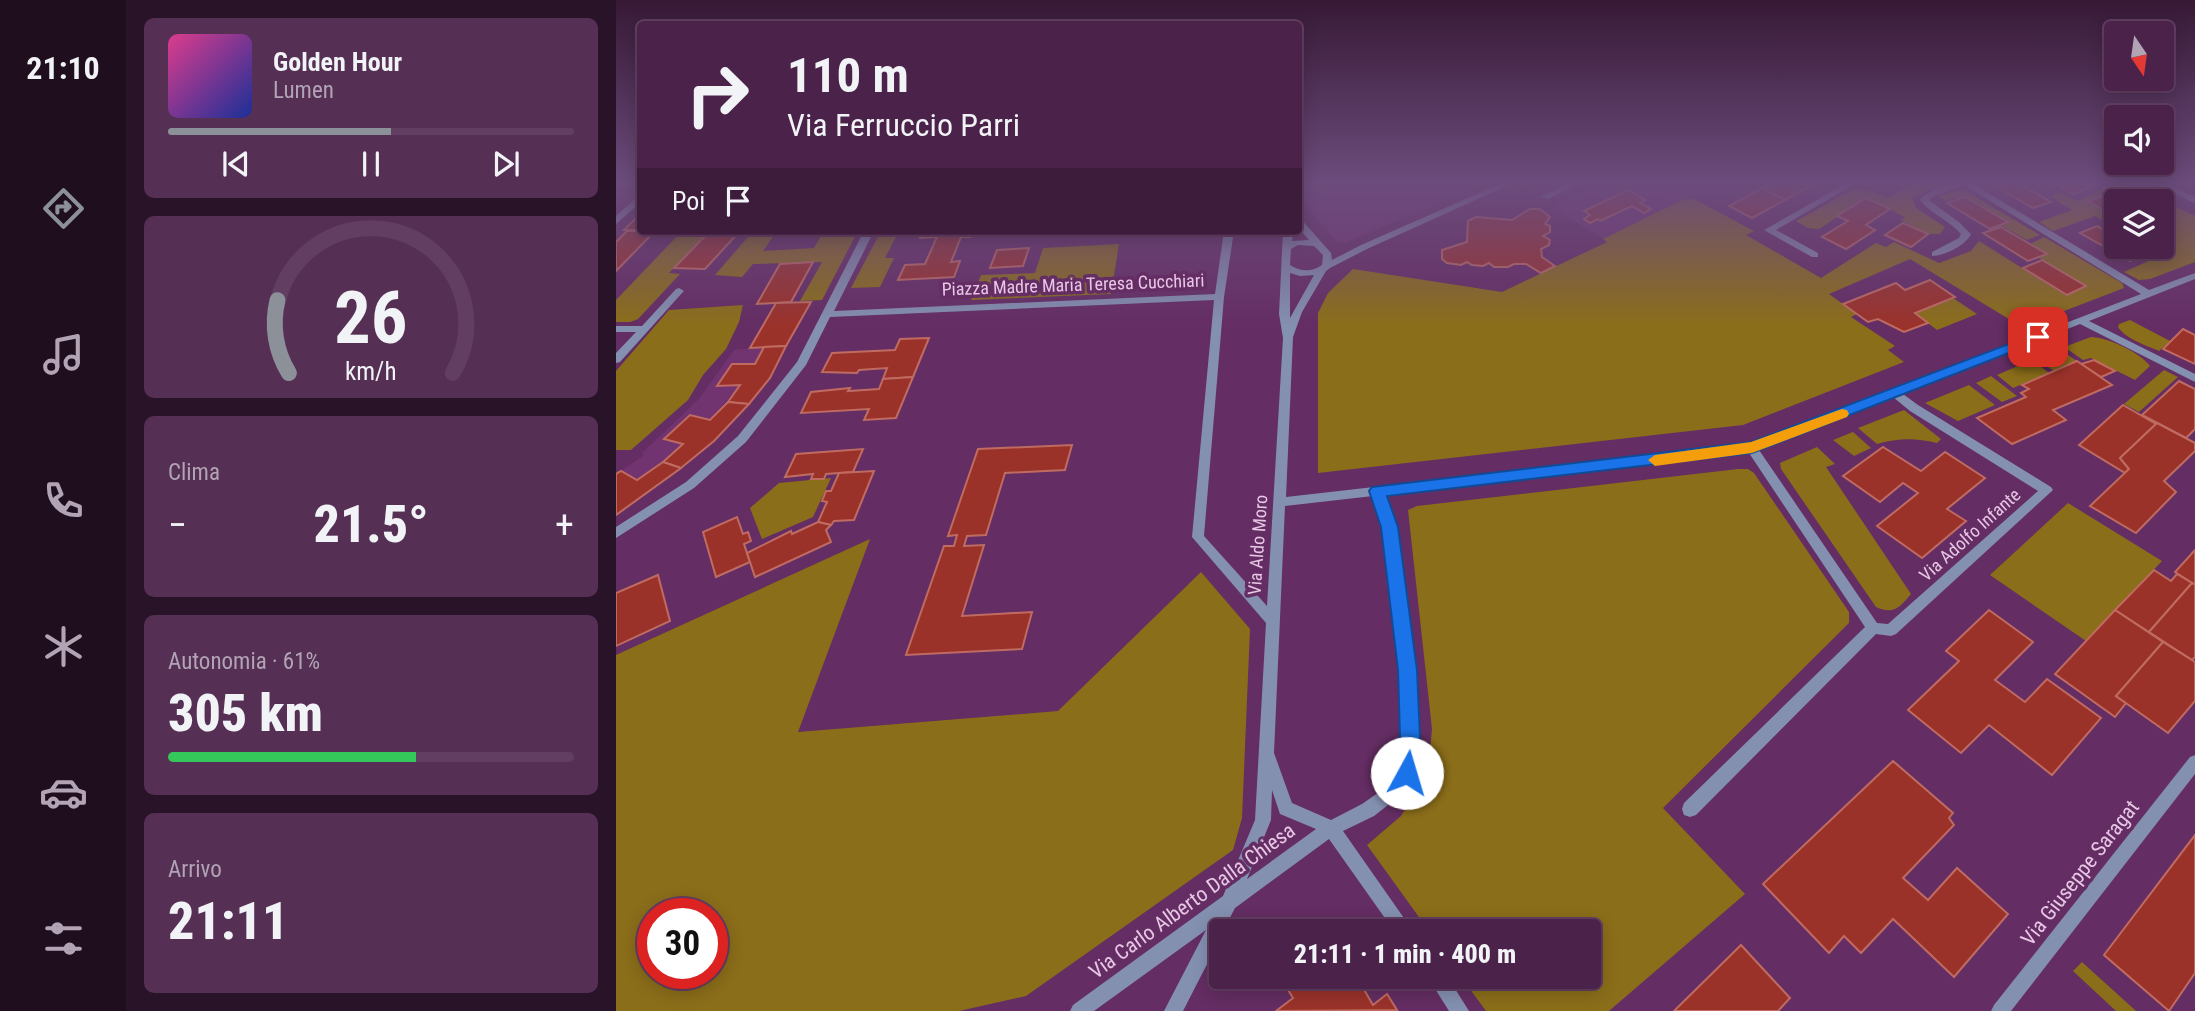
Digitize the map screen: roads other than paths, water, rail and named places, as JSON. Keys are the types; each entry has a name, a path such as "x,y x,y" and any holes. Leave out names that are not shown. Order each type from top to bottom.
{"street":[{"path":"1307,231 1329,260 1324,268"},
{"path":"1288,235 1285,266 1299,274 1324,268 1400,231"},
{"path":"1771,231 1815,254"},
{"path":"1935,254 1963,240 1966,234 1964,231"},
{"path":"2045,231 2148,294"},
{"path":"616,533 690,485 742,439 802,363 867,235"},
{"path":"1219,297 1228,235"},
{"path":"1288,247 1296,242 1342,250 1364,247"},
{"name":"Via Aldo Moro","path":"1173,1011 1229,902 1263,820 1288,338 1284,314 1285,266"},
{"name":"Via Aldo Moro","path":"1288,338 1297,312 1324,268"},
{"path":"1280,502 1752,447 2195,276"},
{"path":"616,360 679,291"},
{"name":"Piazza Madre Maria Teresa Cucchiari","path":"828,314 1219,297 1198,537 1272,620"},
{"path":"2082,321 2195,377"},
{"path":"616,329 644,329"},
{"name":"Via Adolfo Infante","path":"1690,809 1873,628 1891,631 2046,490 1914,408 1895,393"},
{"path":"1752,447 1873,628"},
{"path":"1377,491 1390,527 1407,670 1410,737 1407,773 1391,793 1368,810 1331,828 1395,919"},
{"name":"Via Aldo Moro","path":"1268,753 1286,808 1331,828"},
{"name":"Via Giuseppe Saragat","path":"2000,1011 2195,762"},
{"name":"Via Carlo Alberto Dalla Chiesa","path":"1079,1011 1331,828"},
{"path":"1445,989 1460,1011"}]}
